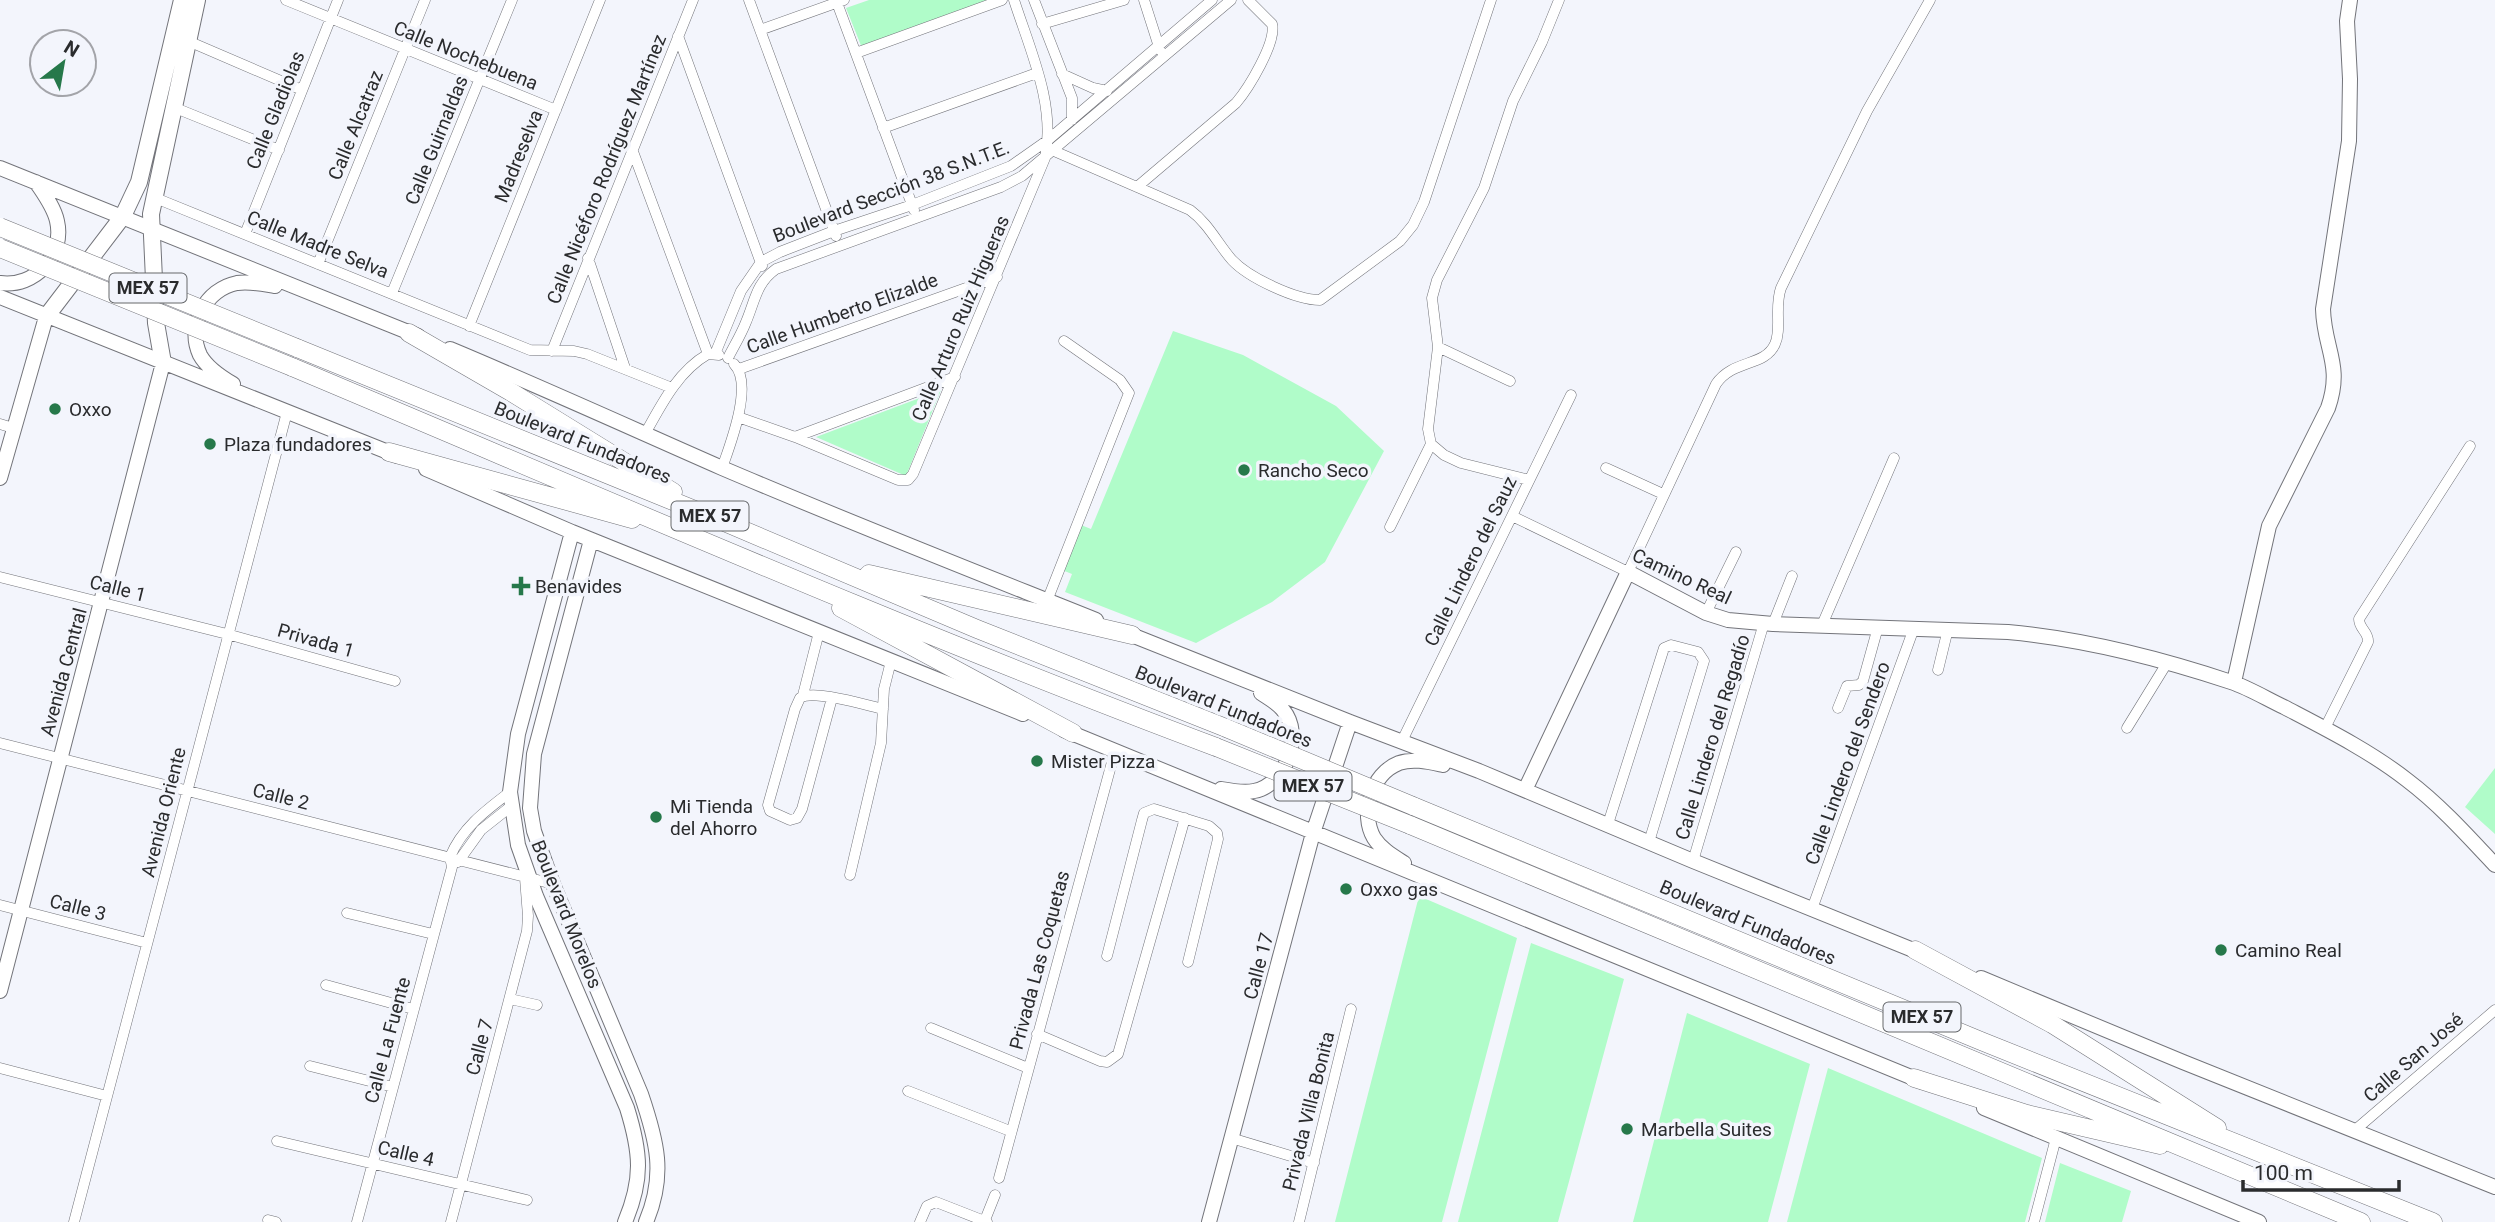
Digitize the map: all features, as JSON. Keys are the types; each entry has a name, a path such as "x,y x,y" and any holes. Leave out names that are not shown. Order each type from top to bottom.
{"highway":[{"name":"Boulevard Fundadores","path":"0,227 717,519 1980,1041 2433,1222"},
{"name":"Boulevard Fundadores","path":"0,248 292,366 787,576 1410,825 2361,1222"},
{"path":"410,333 717,519"},
{"path":"389,452 604,513 678,529"},
{"path":"820,563 1132,635"},
{"path":"787,576 866,622 1077,735"},
{"path":"1915,950 2052,1024 2249,1149"},
{"path":"1914,1078 2027,1114 2139,1142 2190,1150"}],"main road":[{"path":"0,478 7,426 46,317 123,216 139,182 183,0"},
{"path":"163,363 156,323 150,228 153,197 197,0"},
{"path":"2234,682 2263,541 2328,408 2334,390 2336,373 2325,330 2323,309 2350,141 2347,21 2350,0"},
{"path":"0,168 542,387 722,468 1047,601 1401,743 1479,771 2170,1057 2495,1187"},
{"path":"0,283 20,282 34,276 46,266 55,251 59,236 57,218 36,182"},
{"path":"261,402 212,370 201,356 196,339 196,325 201,310 223,287 239,283 257,283 304,291"},
{"path":"0,297 389,452 591,540 1077,735 2259,1222"},
{"name":"Avenida Central","path":"0,990 163,363"},
{"name":"Boulevard Morelos","path":"572,532 517,734 510,800 518,845 528,879 627,1108 634,1131 639,1171 637,1189 625,1222"},
{"name":"Boulevard Morelos","path":"591,540 534,754 530,808 534,831 553,884 641,1094 653,1129 659,1158 657,1185 646,1222"},
{"path":"1525,790 1628,572"},
{"name":"Camino Real","path":"1628,572 1706,613 1728,620 2046,636 2087,643 2234,682 2325,728 2407,779 2450,817 2495,865"},
{"path":"1185,781 1240,792 1254,791 1275,781 1284,766 1292,747 1290,723 1283,709 1239,678"},
{"name":"Calle 17","path":"1209,1222 1313,833 1350,722"},
{"path":"1447,887 1388,853 1375,841 1367,813 1371,796 1382,776 1400,763 1432,762 1479,771"}],"street":[{"name":"Calle Nochebuena","path":"286,0 556,110"},
{"name":"Calle Gladiolas","path":"245,234 338,0"},
{"name":"Calle Alcatraz","path":"318,264 425,0"},
{"name":"Calle Guirnaldas","path":"392,293 512,0"},
{"name":"Madreselva","path":"469,326 600,0"},
{"name":"Calle Nicéforo Rodríguez Martínez","path":"552,351 692,0"},
{"path":"749,0 839,245"},
{"path":"856,54 1002,0"},
{"path":"1014,0 1046,108 1048,140 1045,158"},
{"path":"1034,0 1072,98 1073,119 1066,141"},
{"path":"1042,24 1124,0"},
{"path":"1144,0 1163,59"},
{"name":"Boulevard Sección 38 S.N.T.E.","path":"645,433 672,388 698,360 711,354 741,291 761,262 834,231 1000,172 1048,140 1216,3 1231,0"},
{"path":"1137,187 1236,103 1247,88 1271,40 1273,29 1272,24 1248,0"},
{"path":"1054,151 1182,206 1197,215 1232,260 1248,272 1302,298 1320,300 1400,241 1413,225 1429,189 1491,0"},
{"path":"1390,527 1431,444 1428,429 1438,347 1432,307 1434,288 1478,201 1513,101 1559,0"},
{"path":"1628,572 1716,384 1728,370 1766,355 1776,342 1777,304 1781,288 1867,111 1930,0"},
{"path":"760,30 839,1 916,217"},
{"name":"Boulevard Sección 38 S.N.T.E.","path":"766,276 787,264 1013,181 1054,151 1163,59 1216,3"},
{"path":"678,36 766,276 756,291 746,323 729,358"},
{"path":"188,41 302,90"},
{"path":"883,128 1037,73"},
{"path":"1061,73 1083,85 1107,91"},
{"path":"173,107 279,150"},
{"path":"632,149 711,354 729,358 739,369 741,386 738,417 722,468"},
{"name":"Calle Arturo Ruiz Higueras","path":"795,437 898,480 908,480 955,377 1045,158"},
{"name":"Calle Madre Selva","path":"153,197 530,350 587,354 672,388"},
{"path":"588,258 625,368"},
{"name":"Calle Humberto Elizalde","path":"739,369 997,277"},
{"path":"1047,601 1129,393 1120,380 1064,341"},
{"path":"1438,347 1510,381"},
{"path":"738,417 795,437 955,377"},
{"name":"Calle Lindero del Sauz","path":"1401,743 1571,395"},
{"name":"Avenida Oriente","path":"74,1222 287,412"},
{"path":"1431,444 1444,455 1461,463 1530,480"},
{"path":"2325,728 2368,642 2359,619 2470,446"},
{"path":"1822,625 1894,458"},
{"path":"1606,467 1664,495"},
{"name":"Camino Real","path":"1512,516 1628,572"},
{"path":"1706,613 1736,552"},
{"name":"Calle Lindero del Regadío","path":"1693,861 1769,623 1792,576"},
{"name":"Calle 1","path":"0,577 227,634"},
{"path":"1838,708 1847,686 1859,685 1863,681 1878,627"},
{"name":"Calle Lindero del Sendero","path":"1812,909 1914,628"},
{"path":"1938,670 1948,629"},
{"path":"819,632 803,695 795,709 768,805 770,811 790,820 797,818 802,809 832,698"},
{"name":"Privada 1","path":"227,634 395,681"},
{"path":"1608,824 1664,648 1671,645 1698,652 1702,654 1704,661 1649,842"},
{"path":"849,876 881,743 884,727 884,689 891,661"},
{"path":"2127,727 2167,663"},
{"path":"803,695 883,709"},
{"name":"Calle 2","path":"0,743 454,862 553,884"},
{"name":"Privada Las Coquetas","path":"999,1178 1108,748"},
{"name":"Calle La Fuente","path":"357,1222 454,862 467,828 478,816 510,800"},
{"path":"1107,956 1144,813 1154,809 1215,829 1218,839 1188,962"},
{"path":"1037,1034 1100,1061 1107,1062 1118,1054 1185,818"},
{"name":"Calle 7","path":"451,1222 527,931 528,879"},
{"name":"Calle 3","path":"0,905 147,943"},
{"path":"347,913 433,934"},
{"path":"326,985 413,1009"},
{"path":"510,999 537,1005"},
{"name":"Privada Villa Bonita","path":"1299,1222 1352,1009"},
{"name":"Calle San José","path":"2354,1131 2495,1010"},
{"path":"931,1028 1028,1068"},
{"path":"310,1066 393,1087"},
{"path":"0,1068 107,1096"},
{"path":"908,1091 1010,1131"},
{"path":"2034,1222 2056,1138"},
{"path":"1231,1139 1314,1163"},
{"name":"Calle 4","path":"277,1141 527,1200"},
{"path":"920,1222 927,1206 936,1202 986,1221 995,1195"}],"green space":[{"path":"869,0 990,0 862,48 846,8"},
{"name":"Rancho Seco","path":"1173,331 1243,355 1336,406 1384,451 1325,562 1272,602 1196,643 1065,592 1072,574 1062,570 1081,525 1091,529"},
{"path":"941,390 906,476 816,437"},
{"path":"2495,768 2495,834 2465,807"},
{"path":"1419,896 1517,938 1442,1222 1335,1222"},
{"path":"1531,943 1624,979 1558,1222 1458,1222"},
{"path":"1687,1013 1810,1064 1768,1222 1633,1222"},
{"path":"1828,1068 2042,1158 2025,1222 1787,1222"},
{"path":"2060,1163 2131,1191 2122,1222 2045,1222"}],"place":[{"name":"Oxxo","path":"55,409"},
{"name":"Plaza fundadores","path":"210,444"},
{"name":"Rancho Seco","path":"1244,470"},
{"name":"Benavides","path":"521,586"},
{"name":"Mister Pizza","path":"1037,761"},
{"name":"Mi Tienda del Ahorro","path":"656,817"},
{"name":"Oxxo gas","path":"1346,889"},
{"name":"Camino Real","path":"2221,950"},
{"name":"Marbella Suites","path":"1627,1129"}]}
